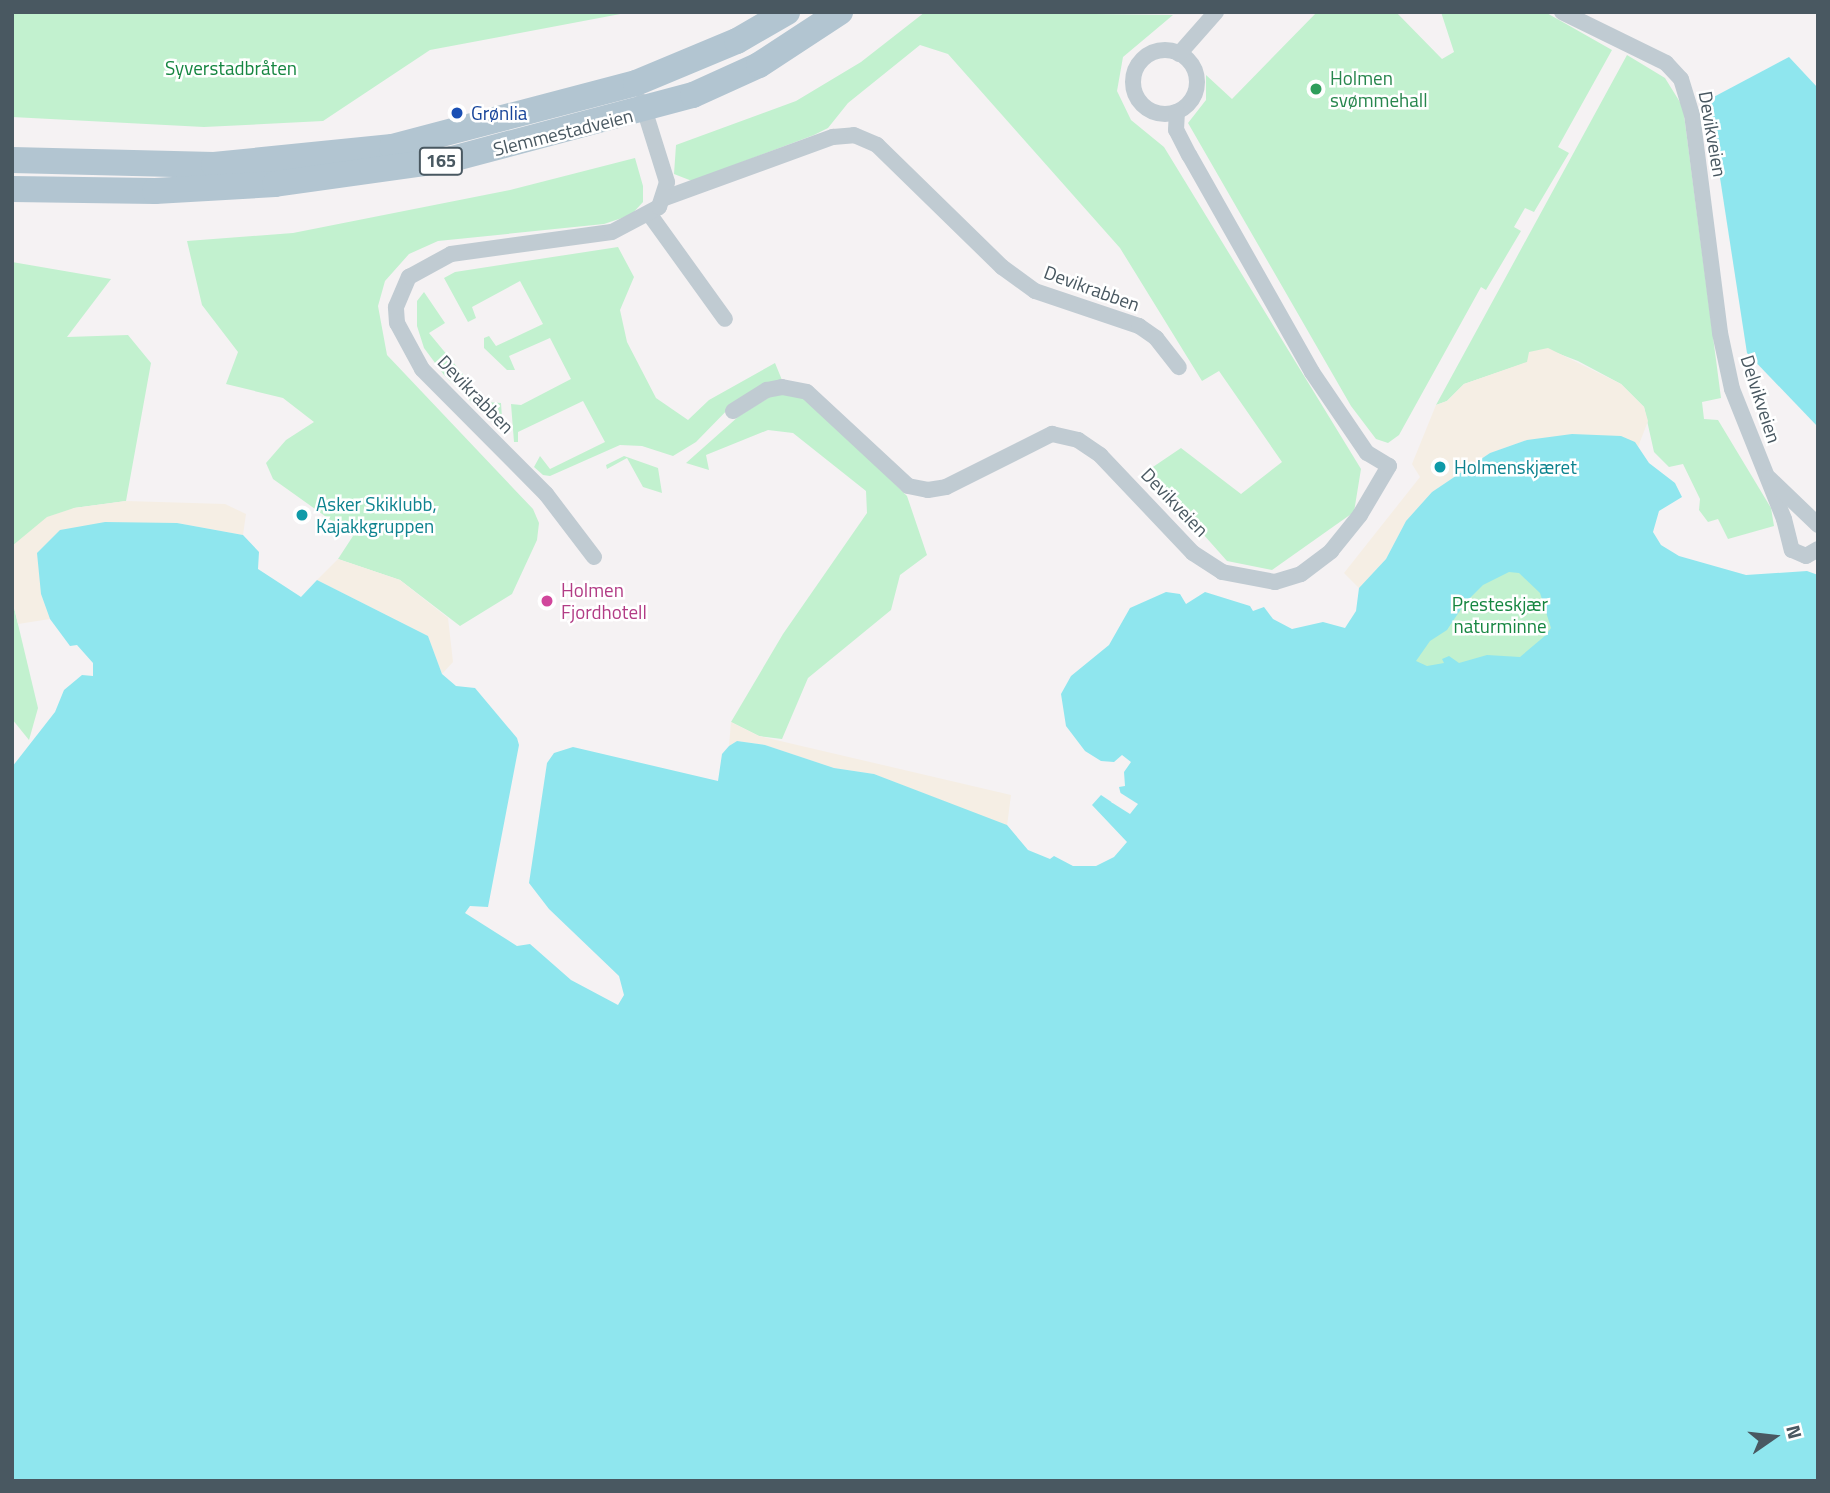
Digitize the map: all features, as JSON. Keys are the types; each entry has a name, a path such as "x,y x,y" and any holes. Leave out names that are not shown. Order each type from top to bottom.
{"main road":[{"name":"Slemmestadveien","path":"12,160 162,166 352,152 457,132 636,83 737,41 787,12"},
{"name":"Slemmestadveien","path":"12,189 155,191 321,179 452,159 645,111 693,95 759,65 840,12"}],"street":[{"path":"1179,54 1216,12"},
{"name":"Devikveien","path":"1562,12 1665,63 1682,79 1692,114 1720,333"},
{"path":"1150,54 1179,54 1193,68 1197,88 1193,98 1177,112 1156,113 1139,101 1133,80 1135,70 1150,54"},
{"path":"636,83 665,169 665,198"},
{"name":"Devikveien","path":"733,411 767,390 782,387 807,393 908,486 928,490 946,487 1052,434 1078,440 1100,455 1193,553 1222,572 1275,582 1301,574 1331,551 1360,515 1389,466 1367,453 1312,372 1189,155 1177,130 1177,112"},
{"name":"Devikrabben","path":"594,557 546,494 422,369 397,323 396,307 409,277 451,254 612,232 650,215 665,198 833,137 854,135 877,145 1002,267 1035,291 1139,326 1156,338 1179,367"},
{"path":"650,215 725,319"},
{"name":"Delvikveien","path":"1720,333 1739,412 1767,477 1792,550 1806,556 1818,549"},
{"name":"Delvikveien","path":"1767,477 1818,525"}],"green space":[{"name":"Syverstadbråten","path":"12,12 631,12 430,50 323,121 204,127 12,117"},
{"path":"925,12 1173,15 1123,57 1117,91 1131,120 1164,147 1361,469 1354,512 1272,570 1227,561 1147,471 1181,448 1241,494 1282,462 1219,371 1202,381 1120,248 948,54 920,45 848,103 828,128 814,135 692,181 674,174 676,145 796,101 861,62"},
{"path":"1317,12 1396,12 1442,59 1454,52 1441,12 1545,12 1612,50 1558,147 1569,153 1534,212 1525,208 1514,227 1521,231 1486,290 1481,287 1399,435 1388,443 1376,439 1351,406 1188,123 1206,100 1206,75 1232,99"},
{"path":"1627,55 1665,78 1683,107 1721,398 1702,402 1704,419 1718,420 1771,508 1774,526 1728,539 1718,519 1708,522 1699,510 1700,499 1683,464 1669,467 1654,452 1644,407 1621,384 1578,361 1557,353 1530,352 1528,362 1464,384 1447,401 1436,405"},
{"path":"635,158 643,186 643,202 631,215 604,224 438,241 409,254 385,281 378,306 387,355 533,509 539,523 537,540 512,594 460,626 400,580 338,559 353,536 273,479 266,463 286,440 314,422 283,398 226,384 238,352 202,305 187,241 293,233 510,190"},
{"path":"618,247 634,277 620,310 627,342 656,398 688,420 709,400 775,363 782,380 737,400 696,442 673,456 642,446 620,445 550,476 543,475 534,467 540,456 550,469 605,442 583,401 518,432 518,442 514,442 511,404 521,405 571,379 550,338 509,356 515,370 507,370 484,348 484,338 489,336 496,346 543,324 520,281 472,307 476,318 468,322 444,278 455,272"},
{"path":"12,262 111,279 67,337 128,335 151,363 126,501 74,508 12,546"},
{"path":"424,292 445,323 429,333 486,402 501,403 503,433 444,375 424,348 417,326 417,301"},
{"path":"790,393 809,400 907,496 927,555 900,575 891,610 808,678 782,739 759,736 731,722 783,634 867,513 866,491 793,433 768,430 706,455 709,470 686,463 739,416 773,395"},
{"path":"624,456 658,468 662,493 643,487 627,458 607,469 606,465"},
{"name":"Presteskjær naturminne","path":"1474,467 1542,592 1557,636 1517,661 1438,671 1363,656"},
{"path":"12,599 38,708 29,740 12,719"}],"sand":[{"name":"Holmenskjæret","path":"1548,348 1621,384 1644,407 1648,421 1638,447 1527,440 1490,453 1432,492 1406,521 1386,559 1359,588 1344,573 1420,477 1412,464 1436,405 1447,401 1464,384 1527,362 1529,352"},
{"path":"126,501 225,504 246,514 243,535 177,523 41,594 50,619 18,624 12,599 12,546 47,517 74,508"},
{"path":"338,559 400,580 448,618 453,662 442,674 428,636 317,580"},
{"path":"731,722 759,736 1011,795 1007,826 874,774 834,768 765,745 737,741 729,746"}],"water":[{"path":"1789,57 1818,88 1818,427 1747,353 1708,100"},
{"path":"1572,434 1621,436 1635,442 1649,463 1675,483 1682,497 1659,511 1653,532 1661,545 1679,556 1746,575 1807,571 1818,575 1818,1481 12,1481 12,767 55,712 64,690 82,675 93,676 93,663 77,645 70,646 50,619 41,594 37,553 60,530 105,522 177,523 243,535 259,552 258,569 301,597 317,580 428,636 442,674 456,686 475,688 517,738 519,745 488,907 470,906 465,913 517,946 530,944 571,980 618,1005 624,995 619,976 549,909 529,883 547,763 554,753 573,747 718,781 722,754 729,746 737,741 765,745 834,768 874,774 1007,825 1028,850 1050,859 1054,856 1073,866 1096,866 1114,857 1127,842 1092,805 1101,795 1113,803 1121,795 1119,787 1125,786 1124,772 1131,762 1122,755 1114,762 1101,761 1085,751 1066,726 1061,694 1071,676 1109,645 1130,608 1166,592 1180,594 1186,604 1205,592 1250,606 1253,611 1264,607 1273,619 1292,629 1323,622 1345,628 1356,611 1359,588 1386,559 1406,521 1432,492 1490,453 1527,440","holes":["1509,572 1519,573 1540,593 1551,628 1546,635 1520,657 1487,655 1459,663 1449,656 1442,659 1444,663 1427,666 1416,661 1430,641 1447,630 1465,603 1483,585"]}],"pier":[{"path":"1119,792 1138,804 1130,814 1111,802"}],"place":[{"name":"Holmen svømmehall","path":"1316,89"},
{"name":"Grønlia","path":"457,113"},
{"name":"Holmenskjæret","path":"1440,467"},
{"name":"Asker Skiklubb, Kajakkgruppen","path":"302,515"},
{"name":"Holmen Fjordhotell","path":"547,601"}]}
